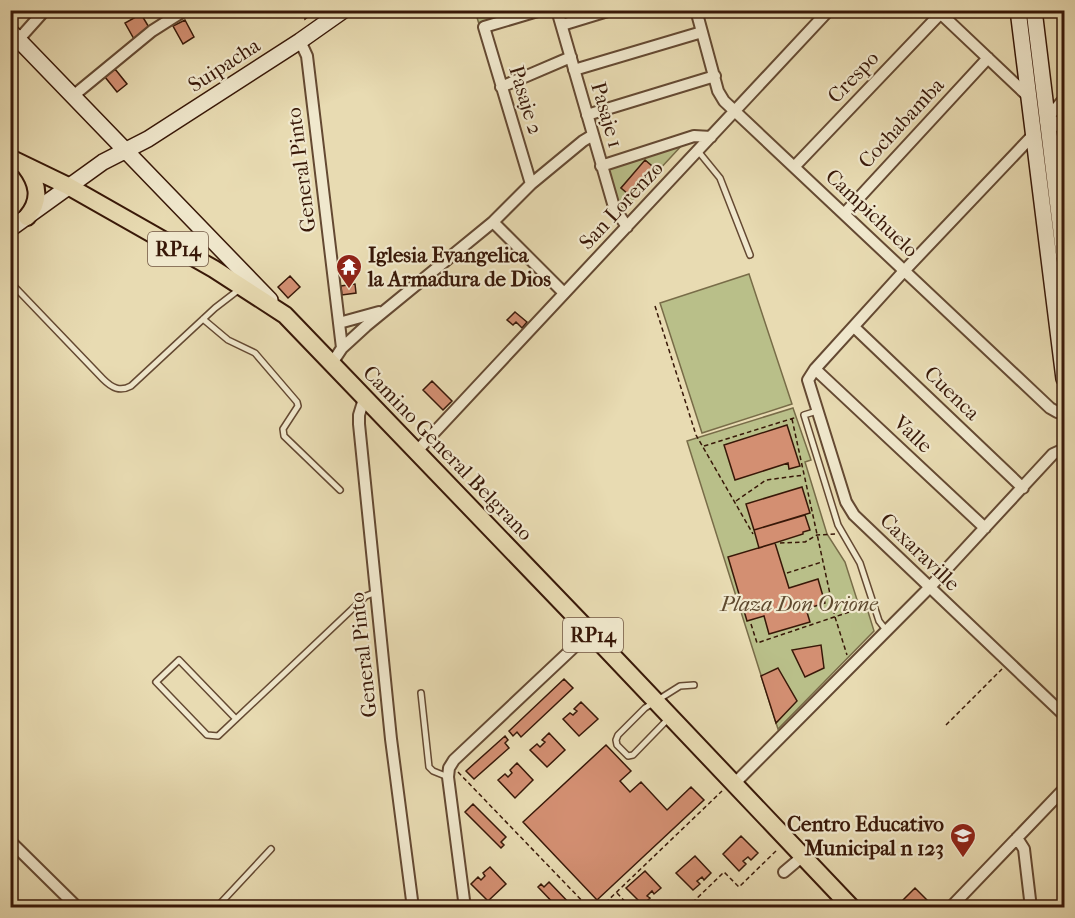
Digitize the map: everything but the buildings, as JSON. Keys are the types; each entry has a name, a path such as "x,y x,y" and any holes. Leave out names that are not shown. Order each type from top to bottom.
{"main road":[{"name":"RP14","path":"17,161 68,186 214,269 285,315"},
{"path":"17,161 34,179 37,194 35,206 27,217"},
{"name":"Camino General Belgrano","path":"285,315 363,399 670,716 728,787 803,856 852,908"}],"street":[{"path":"15,35 45,10"},
{"path":"73,96 152,31 185,10"},
{"name":"Suipacha","path":"10,229 102,162 148,140 300,41 329,15 344,10"},
{"path":"516,14 541,10"},
{"name":"Pasaje 1","path":"557,10 614,207 627,226"},
{"path":"562,25 611,10"},
{"name":"Campichuelo","path":"696,10 721,97 1050,408 1065,413"},
{"name":"San Lorenzo","path":"416,452 829,10"},
{"path":"1018,10 1065,379"},
{"path":"1034,10 1065,256"},
{"path":"939,12 1065,131"},
{"name":"Crespo","path":"794,167 939,12"},
{"name":"Pasaje 2","path":"516,14 483,27 531,184"},
{"path":"574,70 702,32"},
{"name":"Camino General Belgrano","path":"15,35 285,315"},
{"name":"General Pinto","path":"300,41 307,56 342,348"},
{"path":"501,87 571,57"},
{"name":"Cochabamba","path":"844,214 988,58"},
{"path":"587,115 715,76"},
{"path":"815,369 1065,99"},
{"path":"332,363 342,348 493,222 531,184 592,135"},
{"path":"601,165 694,136 711,136"},
{"path":"493,222 564,293"},
{"path":"339,323 385,311"},
{"name":"Cuenca","path":"854,327 1023,488"},
{"name":"Caxaraville","path":"815,369 808,380 849,508 929,588 1065,715"},
{"name":"Valle","path":"815,369 985,528"},
{"name":"General Pinto","path":"363,399 359,424 391,739 413,908"},
{"path":"728,787 929,588 1053,454 1065,449"},
{"path":"465,908 453,774 450,768 454,760 590,632"},
{"path":"950,908 1065,789"},
{"path":"1017,838 1024,849 1032,908"},
{"path":"10,841 78,908"},
{"path":"783,872 803,856"}],"lane":[{"path":"698,151 720,178 750,255"},
{"path":"10,282 103,379 117,389 131,386 202,319 242,287"},
{"path":"202,319 228,340 255,353 297,402 298,406 283,429 284,436 340,490"},
{"path":"817,411 804,415 838,525 860,563 879,621 886,630"},
{"path":"236,719 179,660 156,682 211,737 218,736 236,719 366,596 376,592"},
{"path":"670,716 633,755 628,756 617,745 616,740 621,733 645,708 657,703 680,686 694,685"},
{"path":"421,693 429,767 433,771 453,774"},
{"path":"216,908 271,849"}],"path":[{"path":"655,306 696,435 753,534"},
{"path":"703,446 804,415"},
{"path":"792,419 835,617 851,666"},
{"path":"735,502 766,480 804,475"},
{"path":"780,543 805,542 817,535 843,533"},
{"path":"787,573 823,562"},
{"path":"751,624 757,643 873,604"},
{"path":"946,725 1009,662"},
{"path":"453,774 589,908"},
{"path":"600,908 728,787"},
{"path":"687,908 724,872 739,887 779,849"},
{"path":"616,892 631,908"}],"green space":[{"path":"475,11 511,11 513,15 479,24"},
{"path":"684,143 658,171 646,161 621,188 634,199 623,211 617,206 606,167"},
{"path":"749,274 792,404 702,433 660,303"},
{"name":"Plaza Don Orione","path":"793,408 811,460 805,462 827,534 845,562 859,606 866,605 874,631 778,729 687,441"}],"place":[{"name":"Iglesia Evangelica la Armadura de Dios","path":"349,290"},
{"name":"Centro Educativo Municipal n 123","path":"963,859"}]}
